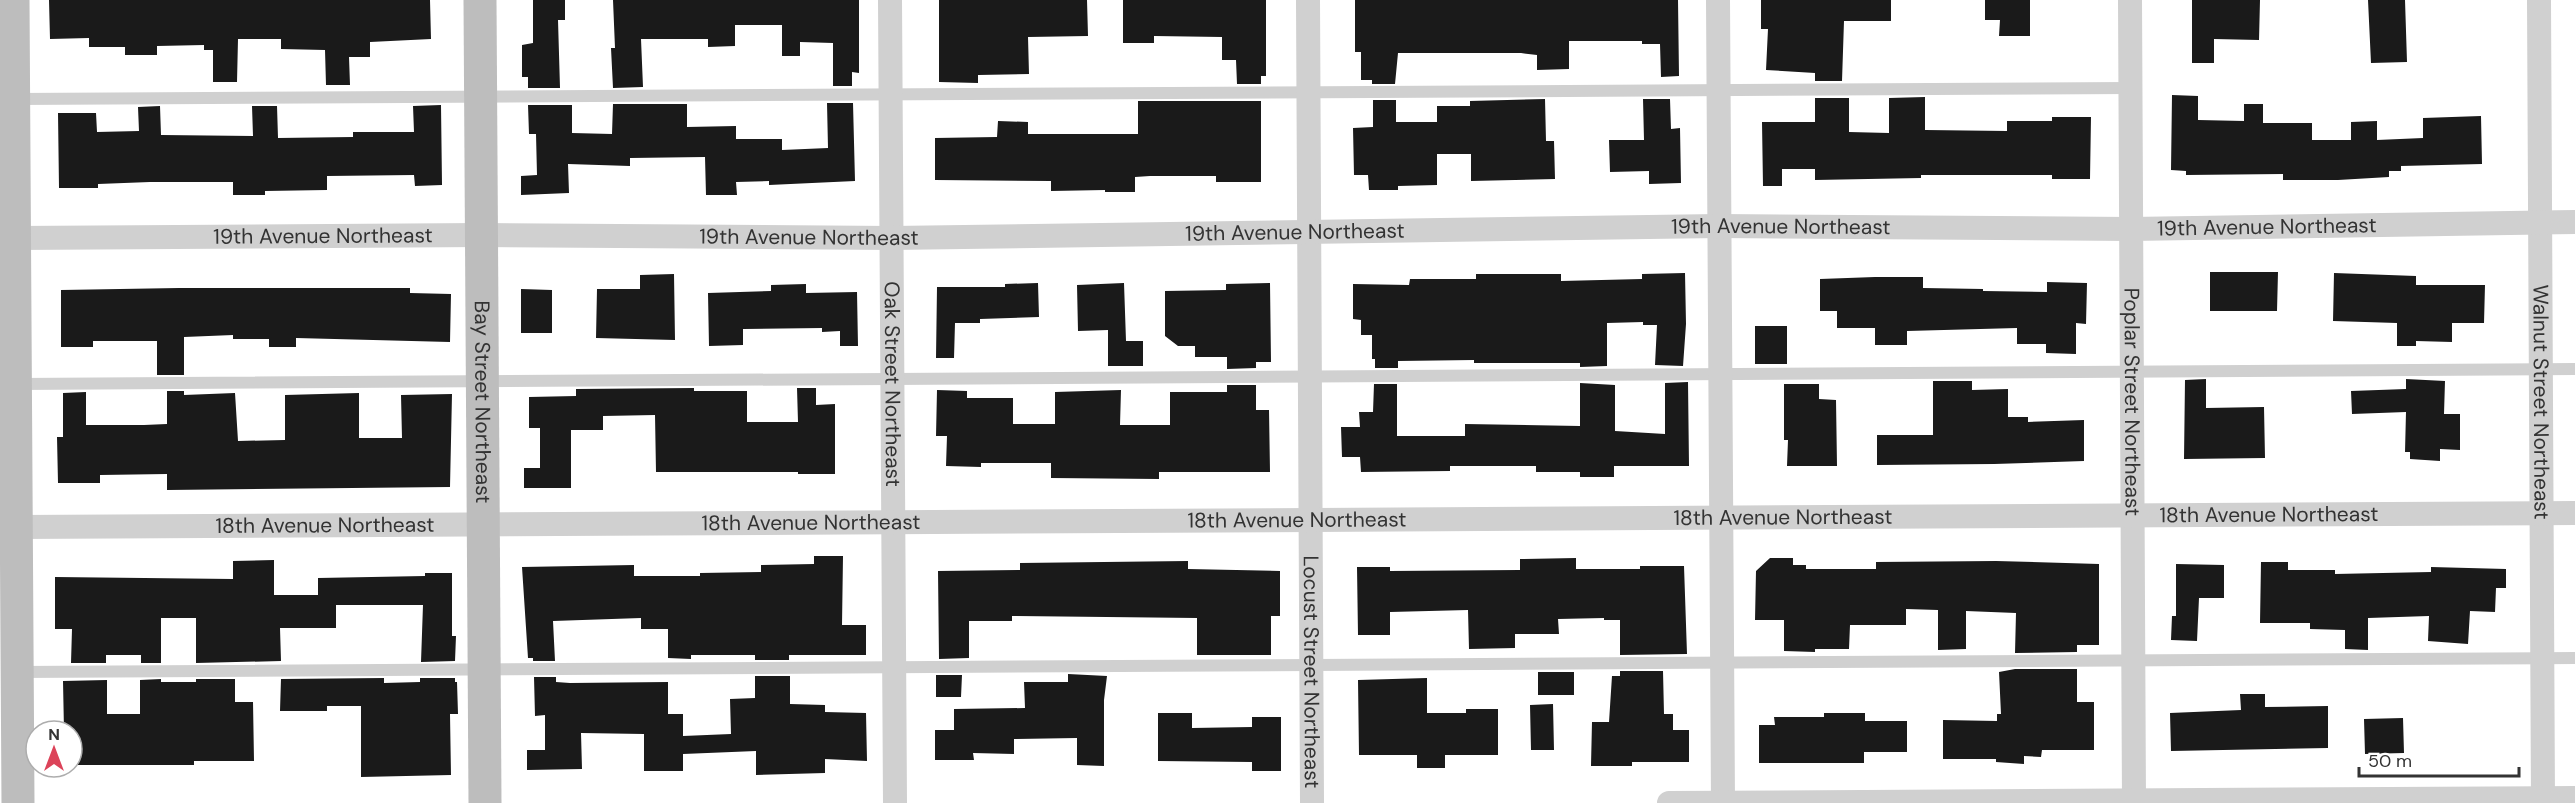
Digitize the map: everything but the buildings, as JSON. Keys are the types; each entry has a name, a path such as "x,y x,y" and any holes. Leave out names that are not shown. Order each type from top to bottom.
{"street":[{"path":"13,0 7,43 14,99 7,196 15,238 8,348 16,384 9,672 18,803"},
{"name":"Bay Street Northeast","path":"480,0 485,803"},
{"name":"Oak Street Northeast","path":"890,0 895,803"},
{"name":"Locust Street Northeast","path":"1308,0 1312,803"},
{"path":"1718,0 1723,803"},
{"name":"Poplar Street Northeast","path":"2130,0 2134,802"},
{"name":"Walnut Street Northeast","path":"2539,0 2543,801"},
{"name":"19th Avenue Northeast","path":"15,238 482,235 892,238 1719,226 2131,229 2575,222"},
{"name":"18th Avenue Northeast","path":"11,519 483,524 2575,513"},
{"path":"1669,803 2543,801 2575,798"}],"lane":[{"path":"14,99 2131,88"},
{"path":"16,384 2575,369"},
{"path":"9,672 2575,658"}]}
